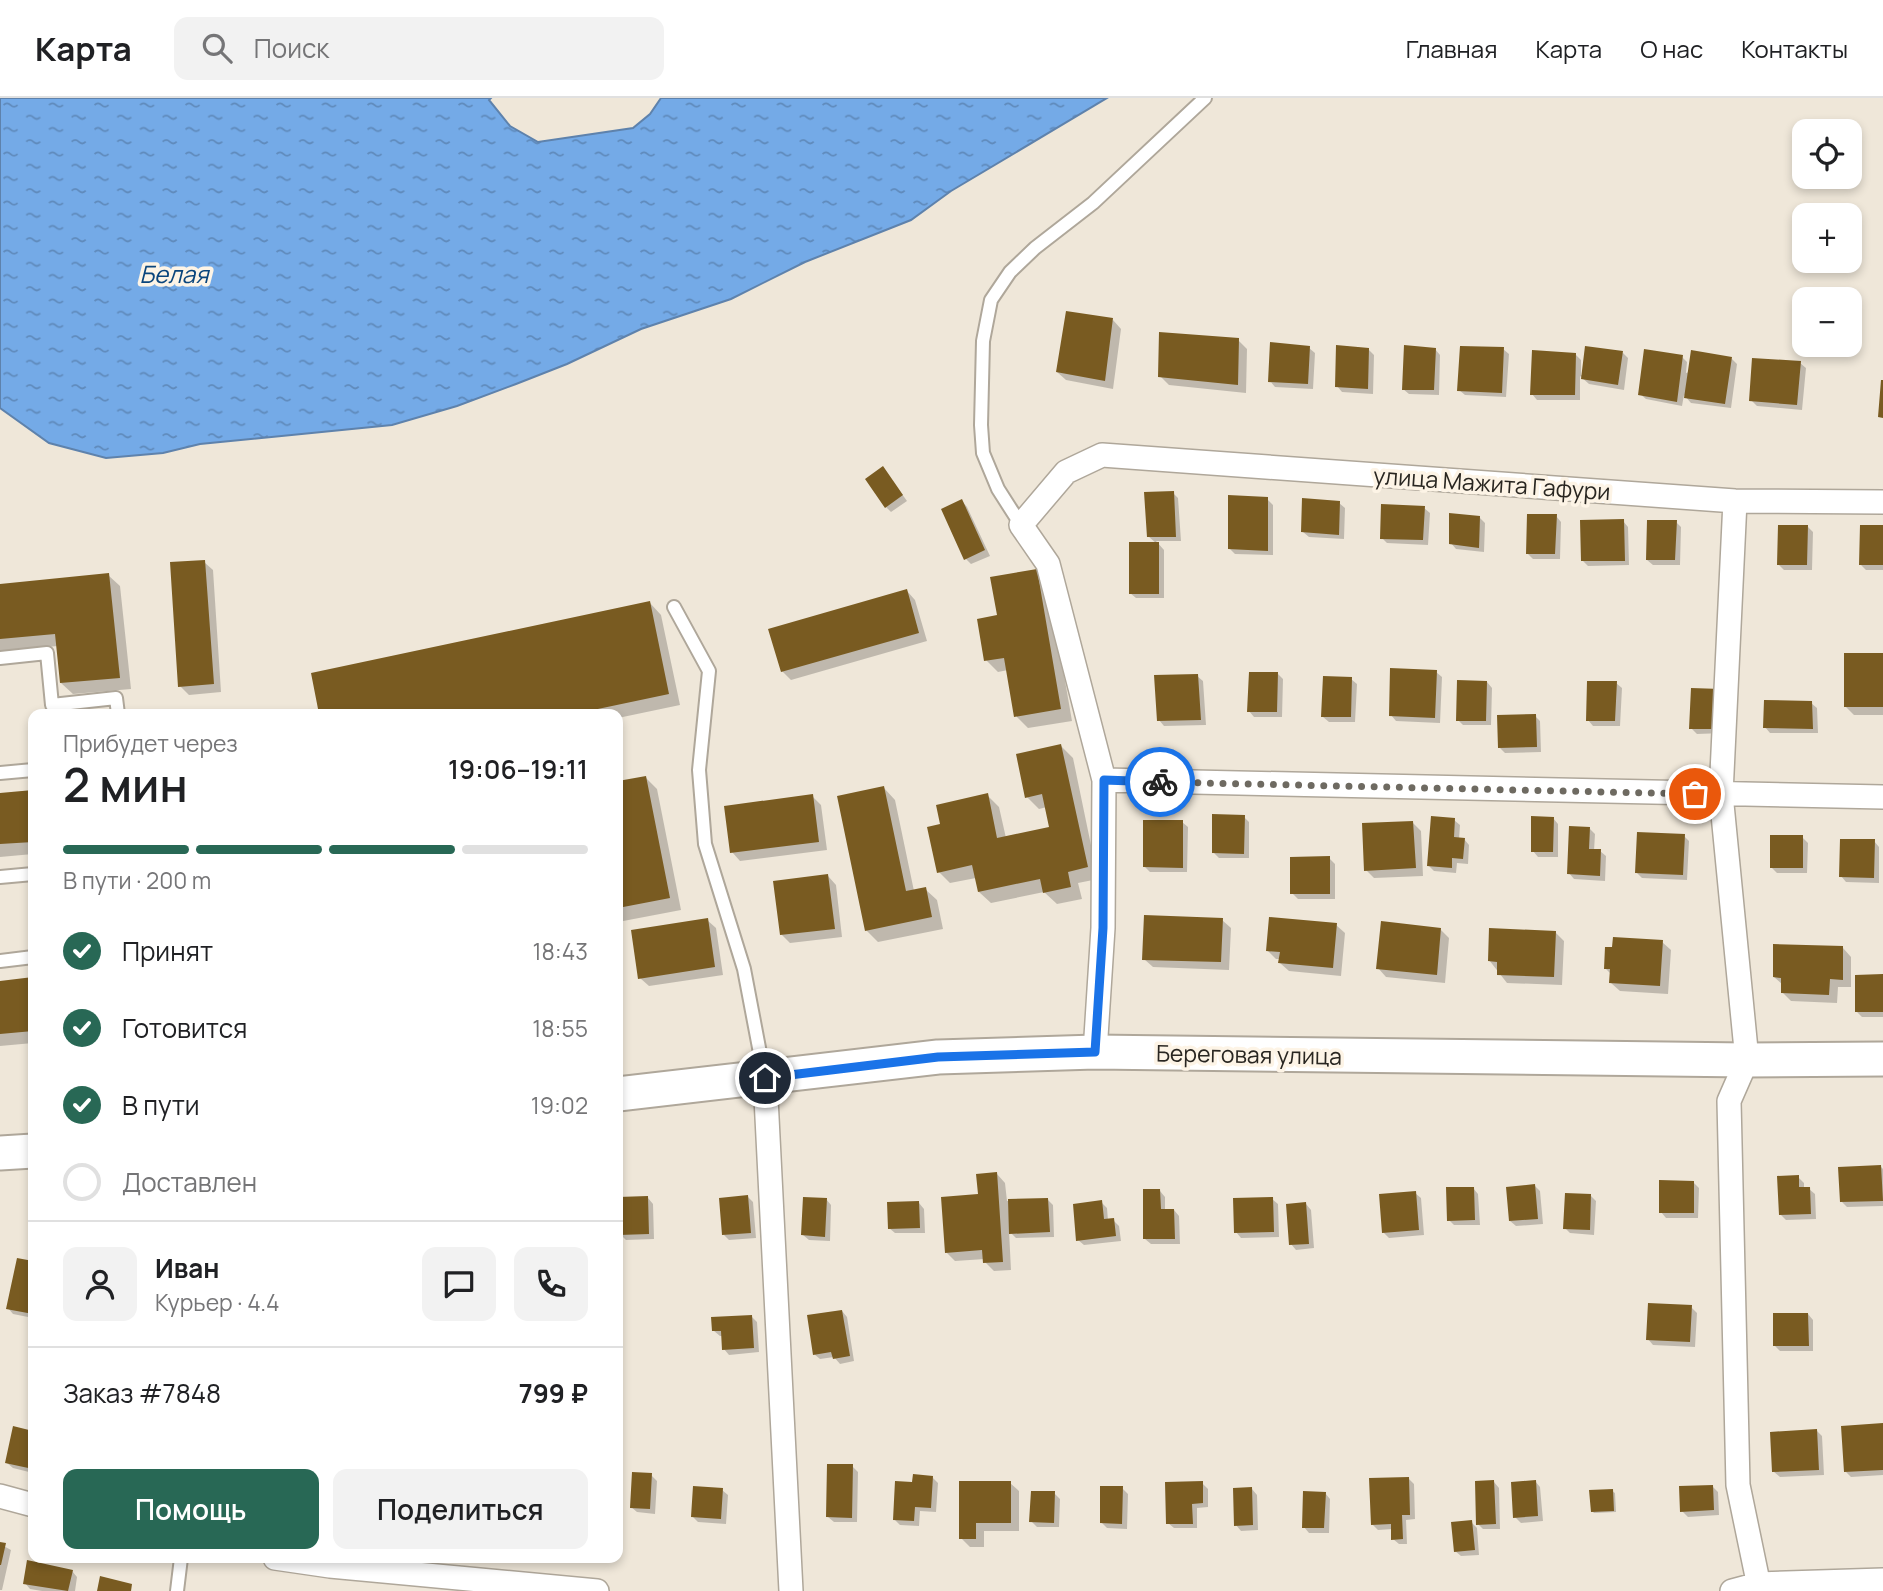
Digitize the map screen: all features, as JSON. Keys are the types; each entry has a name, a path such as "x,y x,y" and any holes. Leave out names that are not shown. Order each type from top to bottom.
{"main road":[{"name":"Береговая улица","path":"623,1093 938,1057 1095,1052 1747,1060 1883,1059"},
{"path":"0,1153 28,1151"}],"street":[{"name":"улица Мажита Гафури","path":"1021,525 1066,472 1102,455 1735,501 1883,502"},
{"path":"1735,501 1721,794 1747,1060 1729,1101 1738,1485 1759,1587"},
{"path":"1021,525 1048,564 1104,780 1103,928 1095,1052"},
{"path":"1104,780 1883,797"},
{"path":"765,1078 791,1591"},
{"path":"0,1496 28,1503"},
{"path":"310,1563 597,1591"},
{"path":"1732,1591 1883,1580"}],"lane":[{"path":"1021,525 998,489 983,453 981,425 984,341 991,300 1010,272 1035,248 1093,203 1205,98"},
{"path":"674,607 709,671 699,770 705,845 744,969 765,1078"},
{"path":"0,658 47,653 52,705 116,698 117,709"},
{"path":"0,773 28,770"},
{"path":"0,877 28,874"},
{"path":"0,961 28,958"},
{"path":"177,1591 180,1563"}],"water":[{"name":"Белая","path":"0,98 491,98 489,100 510,126 538,142 633,128 650,114 661,98 1107,98 951,191 911,220 805,262 731,299 641,329 567,364 457,406 392,425 200,444 163,453 106,458 49,443 0,408"}],"building":[{"path":"1066,311 1113,318 1105,381 1056,372"},
{"path":"1159,332 1239,338 1238,385 1158,377"},
{"path":"1270,342 1310,346 1308,384 1268,382"},
{"path":"1336,345 1369,348 1368,389 1335,387"},
{"path":"1404,345 1436,348 1434,390 1402,390"},
{"path":"1460,346 1504,347 1502,393 1457,391"},
{"path":"1585,346 1623,351 1618,385 1581,379"},
{"path":"1644,349 1683,355 1677,402 1638,395"},
{"path":"1532,350 1576,353 1575,395 1530,395"},
{"path":"1691,350 1732,357 1725,404 1684,398"},
{"path":"1752,358 1801,361 1797,405 1749,401"},
{"path":"1883,380 1883,418 1878,417"},
{"path":"883,466 903,495 885,508 865,479"},
{"path":"1174,491 1176,537 1147,537 1144,492"},
{"path":"1228,495 1268,497 1268,551 1228,549"},
{"path":"1302,498 1340,501 1339,535 1301,532"},
{"path":"962,499 985,550 964,560 941,509"},
{"path":"1381,504 1425,506 1423,540 1380,539"},
{"path":"1449,513 1480,516 1479,548 1449,544"},
{"path":"1527,514 1557,514 1555,554 1526,554"},
{"path":"1624,519 1625,561 1581,561 1580,520"},
{"path":"1647,520 1677,520 1675,560 1646,560"},
{"path":"1778,525 1808,525 1807,565 1777,565"},
{"path":"1860,525 1883,525 1883,565 1859,565"},
{"path":"1129,542 1159,542 1159,594 1129,594"},
{"path":"205,560 214,684 178,687 170,562"},
{"path":"1037,569 1061,709 1014,717 1004,658 984,661 977,619 997,615 990,577"},
{"path":"109,573 120,678 60,683 55,634 0,639 0,584"},
{"path":"907,589 919,633 781,672 768,629"},
{"path":"650,601 669,694 598,709 318,709 311,673"},
{"path":"1844,653 1883,653 1883,707 1844,707"},
{"path":"1390,668 1437,670 1435,718 1389,716"},
{"path":"1249,672 1278,672 1277,712 1247,712"},
{"path":"1198,674 1201,720 1157,721 1154,675"},
{"path":"1323,676 1352,677 1351,717 1321,717"},
{"path":"1457,680 1487,681 1486,721 1456,721"},
{"path":"1587,681 1617,681 1615,721 1586,721"},
{"path":"1691,688 1721,689 1719,729 1689,729"},
{"path":"1764,700 1812,701 1813,729 1763,728"},
{"path":"1536,714 1537,747 1498,748 1497,715"},
{"path":"1061,744 1088,867 1068,872 1071,887 1043,893 1040,879 978,892 972,865 937,873 927,827 940,824 936,805 988,793 997,838 1049,827 1042,794 1025,798 1016,754"},
{"path":"646,776 670,898 623,907 623,780"},
{"path":"884,786 906,891 926,887 932,917 865,931 837,796"},
{"path":"28,790 28,842 0,844 0,793"},
{"path":"813,794 819,842 730,853 724,806"},
{"path":"1212,814 1245,815 1244,854 1212,853"},
{"path":"1431,816 1455,818 1454,837 1465,838 1463,859 1452,858 1452,868 1427,866"},
{"path":"1531,816 1554,817 1553,852 1531,852"},
{"path":"1143,820 1183,820 1183,868 1143,867"},
{"path":"1413,821 1416,868 1364,871 1362,823"},
{"path":"1569,826 1590,827 1589,849 1601,849 1600,876 1567,874"},
{"path":"1637,832 1685,834 1683,875 1635,873"},
{"path":"1770,835 1803,835 1803,868 1770,868"},
{"path":"1840,839 1875,839 1874,878 1839,877"},
{"path":"1330,856 1330,894 1290,894 1290,857"},
{"path":"828,874 835,929 780,935 773,881"},
{"path":"1144,915 1223,918 1221,962 1142,960"},
{"path":"1269,917 1337,923 1333,968 1278,963 1280,952 1266,951"},
{"path":"708,918 715,967 638,979 631,930"},
{"path":"1381,921 1441,928 1437,975 1376,969"},
{"path":"1489,928 1556,931 1554,977 1497,975 1497,962 1488,961"},
{"path":"1613,937 1663,940 1660,986 1609,983 1610,969 1604,969 1605,947 1612,947"},
{"path":"1773,944 1843,946 1843,980 1830,979 1829,995 1781,993 1781,978 1773,977"},
{"path":"1883,974 1883,1012 1855,1012 1855,975"},
{"path":"28,978 28,1031 0,1034 0,981"},
{"path":"1881,1165 1883,1201 1840,1202 1838,1167"},
{"path":"997,1172 1003,1262 983,1263 982,1250 945,1253 941,1197 978,1194 976,1174"},
{"path":"1799,1175 1799,1187 1810,1187 1811,1214 1779,1215 1777,1176"},
{"path":"1659,1180 1694,1181 1694,1213 1659,1213"},
{"path":"1535,1184 1538,1219 1509,1221 1506,1187"},
{"path":"1446,1187 1474,1187 1475,1220 1447,1221"},
{"path":"1143,1189 1160,1189 1161,1209 1174,1209 1175,1239 1143,1239"},
{"path":"1416,1191 1419,1230 1382,1233 1379,1194"},
{"path":"1565,1193 1591,1194 1590,1230 1563,1229"},
{"path":"748,1195 751,1233 722,1235 719,1198"},
{"path":"648,1196 649,1234 623,1235 623,1197"},
{"path":"803,1197 827,1198 825,1237 801,1235"},
{"path":"1273,1197 1274,1232 1234,1233 1233,1198"},
{"path":"1048,1198 1050,1232 1009,1234 1008,1199"},
{"path":"1102,1200 1104,1219 1114,1218 1116,1236 1076,1241 1073,1204"},
{"path":"919,1201 920,1228 888,1229 887,1202"},
{"path":"1306,1202 1309,1244 1289,1245 1286,1204"},
{"path":"17,1258 28,1260 28,1313 6,1309"},
{"path":"1648,1303 1692,1305 1690,1342 1646,1340"},
{"path":"842,1310 850,1356 833,1359 831,1352 813,1355 807,1315"},
{"path":"1773,1313 1808,1313 1809,1346 1773,1346"},
{"path":"752,1315 754,1348 722,1350 721,1331 712,1331 711,1317"},
{"path":"1883,1423 1883,1470 1844,1472 1841,1426"},
{"path":"13,1426 28,1430 28,1468 5,1463"},
{"path":"1817,1429 1819,1470 1772,1472 1770,1432"},
{"path":"827,1464 853,1464 852,1518 826,1517"},
{"path":"632,1472 652,1473 650,1509 630,1508"},
{"path":"913,1474 933,1476 931,1508 915,1507 914,1521 893,1520 895,1481 912,1482"},
{"path":"1409,1477 1410,1515 1402,1515 1403,1539 1391,1540 1391,1524 1371,1525 1369,1478"},
{"path":"1494,1480 1496,1524 1476,1525 1475,1481"},
{"path":"1536,1480 1538,1516 1513,1518 1511,1482"},
{"path":"959,1481 1011,1481 1011,1523 976,1523 976,1539 959,1539"},
{"path":"1203,1481 1203,1503 1192,1504 1193,1524 1166,1524 1165,1482"},
{"path":"1713,1485 1714,1510 1680,1512 1679,1486"},
{"path":"693,1486 723,1488 721,1519 691,1517"},
{"path":"1100,1486 1123,1486 1122,1524 1100,1523"},
{"path":"1252,1487 1253,1525 1234,1526 1233,1488"},
{"path":"1613,1489 1614,1511 1591,1512 1589,1490"},
{"path":"1031,1491 1055,1491 1054,1523 1029,1522"},
{"path":"1303,1491 1326,1492 1324,1528 1302,1528"},
{"path":"1472,1520 1475,1550 1454,1552 1451,1522"},
{"path":"0,1542 6,1543 1,1565 0,1565"},
{"path":"27,1560 28,1563 73,1570 68,1591 23,1584"},
{"path":"100,1576 132,1584 131,1591 97,1591"}],"way so far":[{"path":"1160,782 1695,794"}],"route":[{"path":"765,1078 938,1057 1095,1052 1103,928 1104,780 1160,782"}]}
